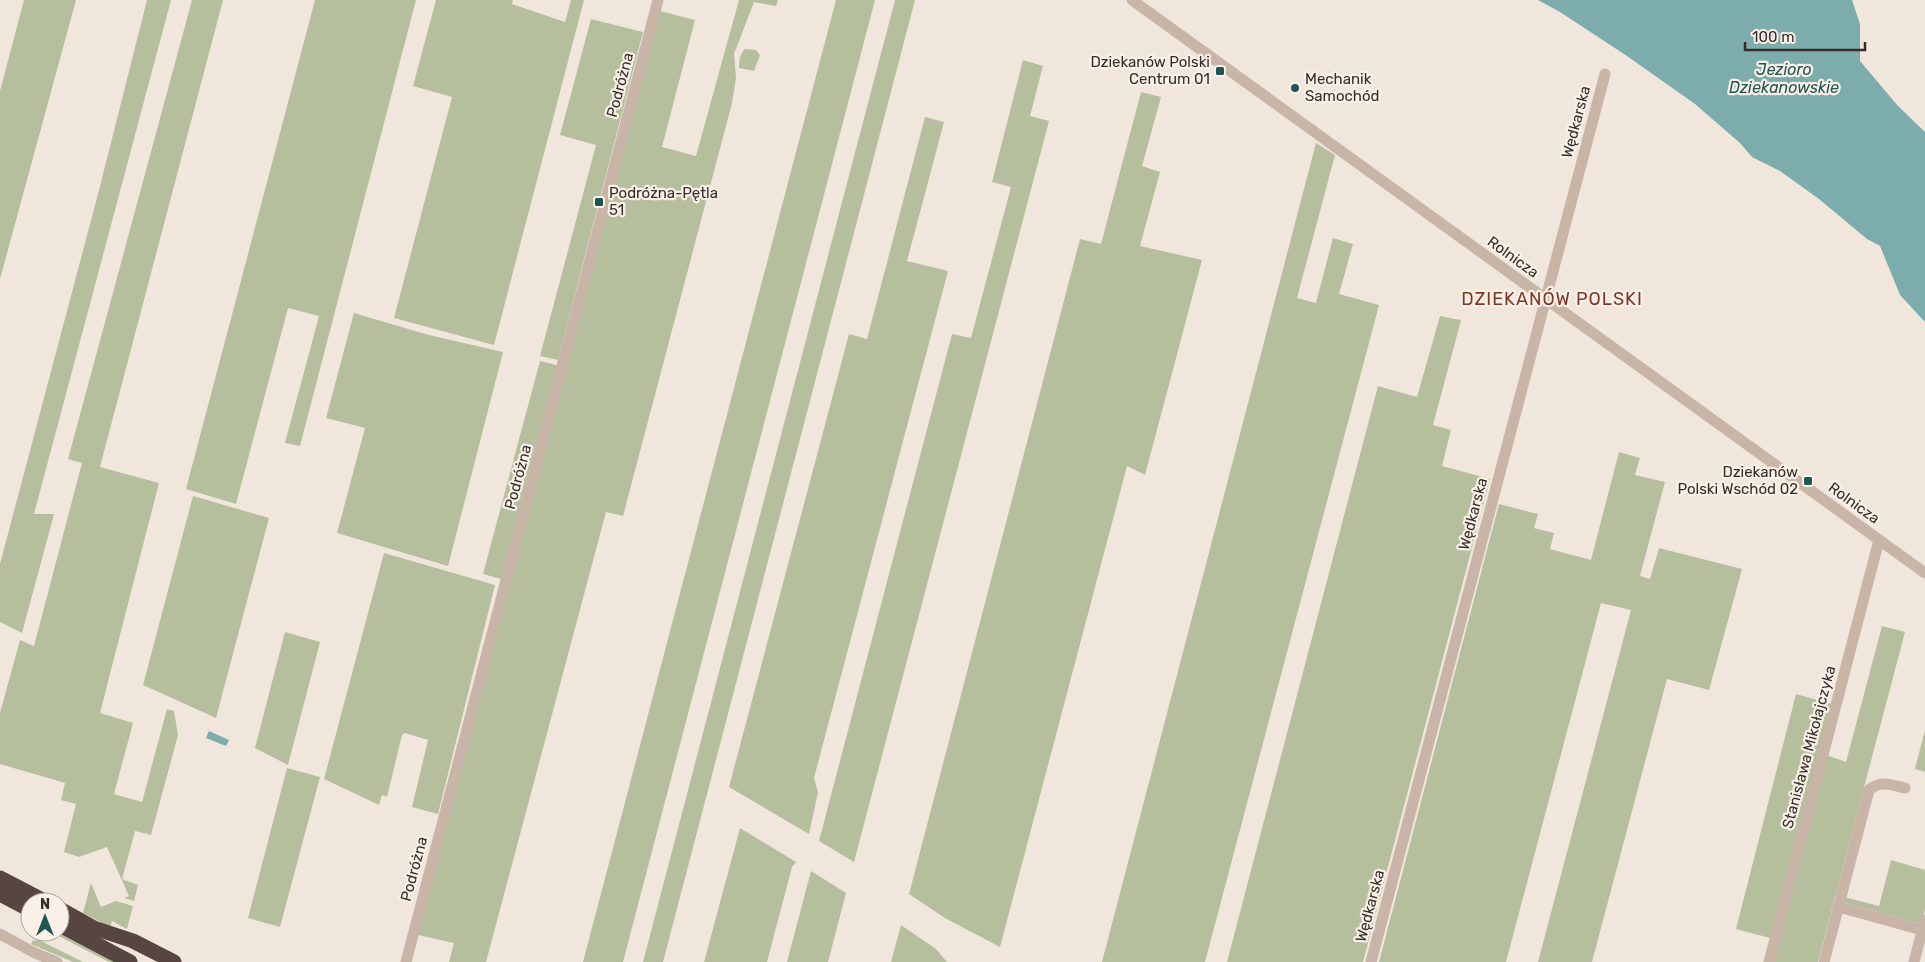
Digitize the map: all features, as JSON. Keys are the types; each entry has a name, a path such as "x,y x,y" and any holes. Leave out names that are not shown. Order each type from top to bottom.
{"highway":[{"path":"0,878 27,892"},
{"path":"0,894 20,905"},
{"path":"70,915 94,928 132,941 174,962"},
{"path":"70,930 130,962"}],"street":[{"name":"Podróżna","path":"406,962 658,0"},
{"name":"Rolnicza","path":"1132,0 1925,573"},
{"name":"Wędkarska","path":"1371,962 1605,74"},
{"name":"Stanisława Mikołajczyka","path":"1769,962 1879,540"},
{"path":"1824,962 1869,790 1883,782 1905,788"},
{"path":"1839,907 1924,925 1914,962"},
{"path":"0,934 35,953 57,962"}],"green space":[{"path":"24,0 76,0 0,279 0,91"},
{"path":"147,0 171,0 34,514 54,514 22,633 0,622 0,564 98,194"},
{"path":"192,0 223,0 100,467 159,483 100,713 133,723 114,794 142,802 167,709 174,711 178,735 151,835 135,831 122,879 138,885 134,901 124,898 129,896 107,847 79,857 64,852 76,804 61,800 65,783 0,764 0,713 20,640 34,646 82,463 68,459"},
{"path":"315,0 416,0 300,446 285,443 319,316 288,308 236,504 186,489"},
{"path":"436,0 513,0 512,4 565,22 571,0 584,0 494,345 394,318 452,97 413,86"},
{"path":"739,0 778,0 776,6 754,2 734,54 736,78 732,103 623,516 606,512 486,962 449,962 454,943 418,935 660,11 695,20 662,147 696,156"},
{"path":"836,0 875,0 623,962 583,962"},
{"path":"895,0 915,0 663,962 643,962"},
{"path":"591,19 643,32 558,360 540,356 596,145 560,135"},
{"path":"745,49 756,50 760,55 754,71 739,68 740,57"},
{"path":"1023,60 1043,66 1030,116 1049,121 854,862 819,841 952,334 971,338 1011,187 992,182"},
{"path":"1141,92 1161,97 1142,166 1160,172 1140,246 1202,260 1145,475 1127,466 1000,947 945,918 909,894 1080,239 1101,244"},
{"path":"925,117 944,122 907,261 948,271 814,778 818,792 809,834 729,787 849,334 867,339"},
{"path":"1316,143 1335,155 1297,298 1316,303 1333,238 1353,244 1339,294 1379,305 1205,962 1102,962"},
{"path":"354,313 429,335 503,352 448,566 337,533 365,428 326,418"},
{"path":"1440,316 1461,320 1433,425 1451,430 1442,466 1490,479 1363,962 1227,962 1378,386 1417,397"},
{"path":"540,361 557,365 501,579 483,574"},
{"path":"1619,452 1640,458 1635,475 1665,482 1640,576 1650,579 1659,548 1742,569 1709,690 1667,679 1592,962 1538,962 1631,610 1601,603 1506,962 1379,962 1499,504 1538,514 1534,528 1554,533 1550,549 1591,560"},
{"path":"193,496 269,518 216,718 143,685"},
{"path":"384,553 495,585 438,814 412,807 428,740 405,733 402,735 387,797 382,795 379,805 324,779"},
{"path":"1882,626 1905,632 1818,962 1772,962 1826,755 1846,762"},
{"path":"285,632 320,642 288,765 255,748"},
{"path":"1796,694 1832,704 1770,938 1736,929"},
{"path":"1925,730 1925,772 1915,769"},
{"path":"287,768 320,777 280,927 248,918"},
{"path":"740,828 796,862 792,867 767,962 704,962"},
{"path":"1891,860 1925,870 1925,909 1922,921 1917,923 1845,903 1844,897 1879,906"},
{"path":"811,871 846,893 828,962 787,962"},
{"path":"91,883 101,907 116,901 133,906 127,929 112,921 110,927 83,913"},
{"path":"901,925 936,949 947,962 891,962"},
{"path":"70,937 120,962 109,962 70,942"},
{"path":"32,942 43,942 83,962 73,962 31,944"}],"water":[{"name":"Jezioro Dziekanowskie","path":"1538,0 1852,0 1860,24 1860,61 1898,106 1925,132 1925,322 1900,295 1880,246 1867,239 1819,199 1780,171 1752,157 1740,143 1695,104 1627,56 1560,12"},
{"path":"209,731 229,740 226,746 206,738"}],"place":[{"name":"Dziekanów Polski Centrum 01","path":"1220,71"},
{"name":"Mechanik Samochód","path":"1295,88"},
{"name":"Podróżna-Pętla 51","path":"599,202"},
{"name":"Dziekanów Polski Wschód 02","path":"1808,481"}],"district":[{"name":"DZIEKANÓW POLSKI","path":"1552,299"}]}
